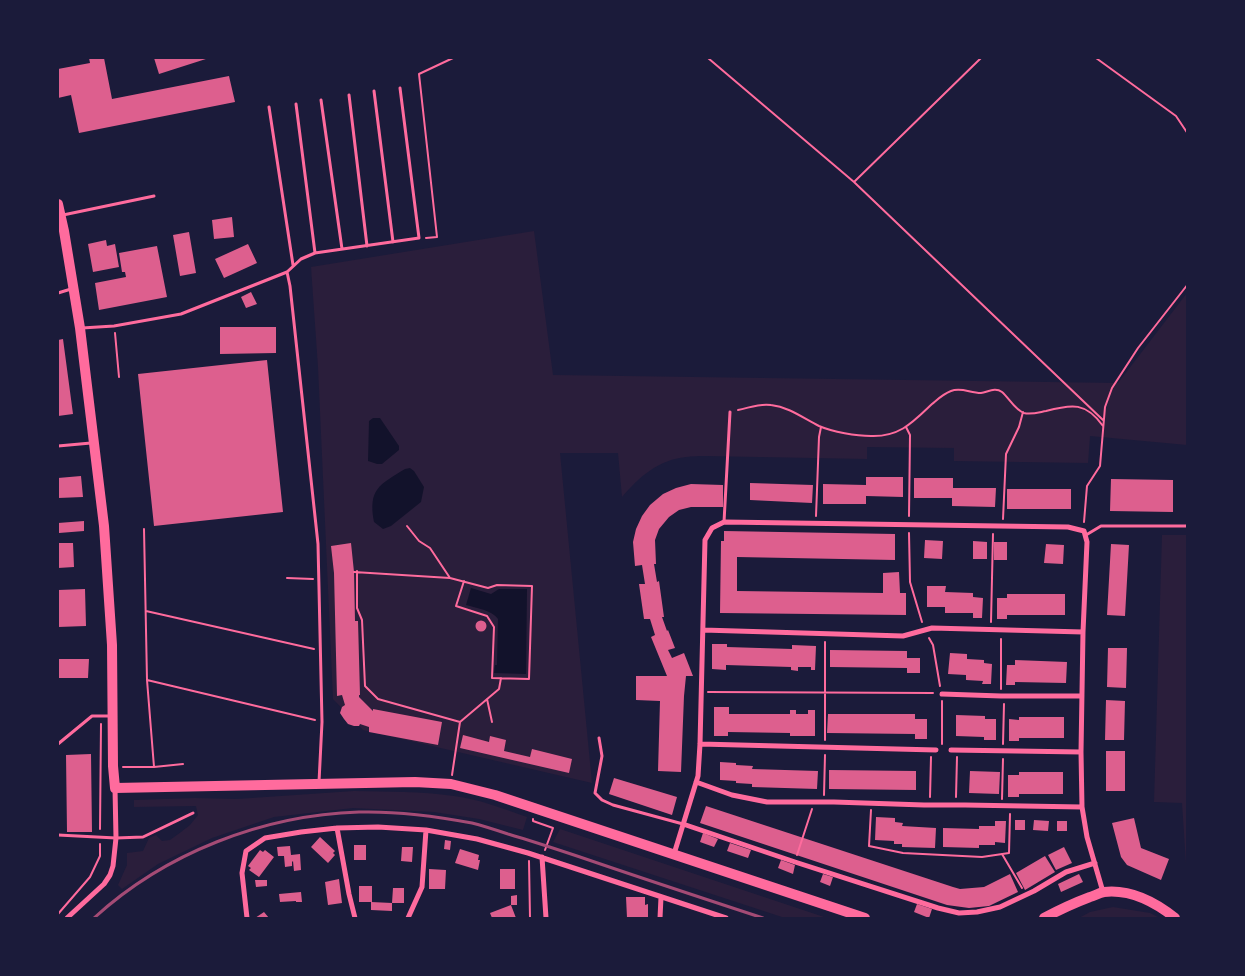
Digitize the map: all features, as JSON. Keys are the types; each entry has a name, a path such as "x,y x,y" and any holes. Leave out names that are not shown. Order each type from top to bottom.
{"main road":[{"path":"58,204 80,328 106,546 112,645 113,766 115,788 370,783 451,784 495,795 865,918"},
{"path":"1044,918 1074,903 1103,892 1135,895 1152,903 1174,918"}],"street":[{"path":"674,854 696,782 700,744 705,540 712,528 724,522 1068,527 1084,533 1087,542 1083,632 1082,807 1086,837 1103,892"},
{"path":"703,630 904,636 932,628 1083,632"},
{"path":"942,694 1082,696"},
{"path":"700,744 934,750"},
{"path":"954,750 1081,752"},
{"path":"696,782 732,795 767,802 1082,807"},
{"path":"67,918 104,884 114,866 116,838 115,788"},
{"path":"683,824 938,908 960,912 977,912 1000,907 1026,895 1066,872 1095,863"},
{"path":"247,918 242,873 246,851 265,838 338,828 378,827 426,830 528,853 726,918"},
{"path":"338,828 355,918"},
{"path":"408,918 422,887 426,830"},
{"path":"542,857 546,918"},
{"path":"660,918 661,897"}],"lane":[{"path":"80,328 114,326 182,314 287,272 301,259 315,254 419,238 400,88"},
{"path":"374,91 393,242"},
{"path":"349,96 366,246"},
{"path":"321,100 342,249"},
{"path":"296,104 315,254"},
{"path":"268,107 293,266"},
{"path":"60,216 154,196"},
{"path":"287,272 318,544 322,722 319,785"},
{"path":"58,293 74,288"},
{"path":"724,522 730,412"},
{"path":"58,446 94,443"},
{"path":"1084,533 1101,526 1188,526"},
{"path":"58,744 92,716 113,716"},
{"path":"599,738 602,756 595,793 602,800 613,805 683,824"},
{"path":"58,835 116,838 143,837 193,814"}],"path":[{"path":"419,238 437,237 419,74 453,58"},
{"path":"708,58 854,182 1103,420"},
{"path":"854,182 981,58"},
{"path":"1096,58 1176,116 1188,134"},
{"path":"1084,533 1087,486 1100,466 1105,407 1112,388 1138,348 1188,284"},
{"path":"114,326 120,377"},
{"path":"730,412 757,405 771,405 796,412 821,427 857,435 873,436 900,431 941,396 952,390 960,389 981,393 994,389 1001,391 1021,412 1039,412 1070,406 1084,408 1095,415 1103,426"},
{"path":"1003,526 1006,454 1019,427 1023,412"},
{"path":"816,524 818,437 821,427"},
{"path":"906,427 910,435 910,582 924,630 933,645 942,694 942,750"},
{"path":"407,526 419,541 430,548 450,578"},
{"path":"991,629 994,526"},
{"path":"144,529 148,680 154,767"},
{"path":"460,722 378,699 365,686 362,620 357,608 356,572 450,578 464,581 488,588 497,585 532,586 529,679 492,678 494,627 487,616 456,606 464,581"},
{"path":"287,578 319,579"},
{"path":"146,611 321,650"},
{"path":"1001,696 1002,630"},
{"path":"824,802 825,633"},
{"path":"451,784 460,722 499,688 501,678"},
{"path":"148,680 322,722"},
{"path":"701,692 942,694"},
{"path":"487,699 492,722"},
{"path":"58,914 90,877 100,856 101,716"},
{"path":"930,805 934,750"},
{"path":"954,750 956,805"},
{"path":"101,767 154,767 183,764"},
{"path":"795,862 814,802"},
{"path":"871,803 869,846 903,853 982,857 1009,853 1010,806"},
{"path":"537,809 533,820 553,828 542,857"},
{"path":"528,853 530,918"},
{"path":"1002,854 1026,895"}],"shaded area":[{"path":"534,231 553,375 1118,383 1187,293 1187,445 1090,436 1088,463 954,461 954,448 867,447 867,459 691,456 658,466 642,476 622,497 618,453 560,453 592,783 363,730 333,699 318,367 311,267"},
{"path":"373,418 380,418 399,446 399,450 382,464 368,461 369,421"},
{"path":"410,468 424,487 421,502 391,526 383,529 374,522 374,495 388,479"},
{"path":"1162,535 1187,535 1188,864 1186,864 1182,803 1154,802"},
{"path":"471,588 491,594 499,589 527,589 526,674 494,673 495,665 497,665 498,619 488,611 466,605"},
{"path":"354,791 417,792 463,797 527,817 523,830 479,819 434,812 353,808 274,817 212,838 158,864 122,889 118,885 127,865 127,853 143,851 149,838 156,835 162,841 170,840 190,825 198,815 196,806 134,807 134,800 237,799"},
{"path":"560,829 827,918 785,918 553,842"},
{"path":"1113,907 1150,913 1160,918 1079,918 1090,912"}],"building":[{"path":"89,58 104,58 112,99 229,76 235,102 79,133 71,95 58,98 58,69 90,63"},
{"path":"154,58 209,58 159,74"},
{"path":"232,217 234,237 214,239 212,220"},
{"path":"189,232 196,273 180,276 173,235"},
{"path":"106,240 107,246 115,244 119,267 93,272 88,244"},
{"path":"248,244 257,263 224,278 215,259"},
{"path":"157,246 167,297 99,310 95,283 126,277 125,272 122,272 119,253"},
{"path":"251,292 257,304 246,308 241,297"},
{"path":"220,327 276,327 276,353 220,354"},
{"path":"63,339 73,414 58,416 58,340"},
{"path":"267,360 283,512 154,526 138,374"},
{"path":"81,476 83,497 58,498 58,478"},
{"path":"866,477 903,477 903,497 866,496 866,504 823,504 823,484 866,485"},
{"path":"914,478 953,478 953,488 996,488 995,507 952,506 952,498 914,498"},
{"path":"1111,479 1173,480 1173,512 1110,511"},
{"path":"750,483 813,485 812,503 750,500"},
{"path":"691,484 723,485 723,507 691,507 679,510 669,517 659,529 655,540 656,564 654,564 657,582 659,581 664,617 662,617 675,648 668,650 672,658 684,653 693,676 686,676 681,772 658,771 660,701 636,700 636,676 667,676 651,637 655,635 650,619 644,619 639,584 645,584 642,565 635,566 633,542 636,529 650,505 663,494"},
{"path":"1007,489 1071,489 1071,509 1007,509"},
{"path":"84,521 84,531 59,533 58,523"},
{"path":"724,531 895,534 895,560 737,557 737,591 883,593 883,573 899,572 900,593 906,593 906,615 720,613 721,541 724,541"},
{"path":"925,540 943,541 942,559 924,558"},
{"path":"973,541 987,542 987,559 973,559"},
{"path":"994,542 1007,542 1007,560 994,560"},
{"path":"58,543 73,543 74,567 58,568"},
{"path":"351,543 354,572 355,621 358,621 359,697 373,711 373,709 442,722 438,745 369,732 369,727 360,724 359,726 354,726 348,724 340,713 345,705 342,695 337,696 334,573 331,546"},
{"path":"1046,544 1064,545 1063,564 1044,563"},
{"path":"1111,544 1129,545 1125,616 1107,615"},
{"path":"927,586 946,586 945,592 973,593 973,597 983,598 982,618 973,618 973,613 945,613 945,607 927,607"},
{"path":"85,589 86,626 58,627 58,590"},
{"path":"1007,594 1065,594 1065,615 1007,615 1007,619 997,619 997,598 1007,598"},
{"path":"479,621 483,621 486,626 485,630 479,631 476,628 476,624"},
{"path":"712,644 727,644 727,647 792,649 792,645 816,646 815,670 811,670 811,667 798,667 798,671 791,670 791,667 726,665 726,670 712,669"},
{"path":"1108,648 1127,648 1126,688 1107,687"},
{"path":"830,650 907,651 907,658 920,658 920,673 907,673 907,668 830,667"},
{"path":"950,653 967,654 967,659 984,660 984,663 992,664 991,684 982,684 983,681 966,680 966,675 948,674"},
{"path":"58,659 89,659 88,678 58,678"},
{"path":"1015,660 1067,662 1066,683 1015,682 1015,685 1006,685 1007,665 1015,665"},
{"path":"1106,700 1125,701 1124,740 1105,740"},
{"path":"714,707 729,707 729,714 790,714 790,710 796,710 796,714 808,714 808,710 815,710 815,736 790,736 790,733 728,732 728,736 714,736"},
{"path":"828,714 915,714 915,719 927,719 927,739 915,739 915,734 827,733"},
{"path":"956,715 985,716 985,719 996,719 996,740 984,740 984,737 956,736"},
{"path":"1019,717 1064,717 1064,738 1019,738 1019,741 1009,741 1009,719 1019,720"},
{"path":"463,735 489,742 490,736 506,740 504,751 530,757 532,749 572,759 569,773 460,748"},
{"path":"1106,751 1125,751 1125,791 1106,791"},
{"path":"91,754 92,832 67,832 66,755"},
{"path":"720,762 753,766 752,769 818,771 817,789 752,787 752,784 720,780"},
{"path":"829,770 916,771 916,790 829,789"},
{"path":"970,771 1000,772 999,794 969,793"},
{"path":"1019,772 1063,772 1063,794 1019,794 1019,797 1008,797 1008,775 1019,775"},
{"path":"614,778 677,797 672,815 609,794"},
{"path":"706,806 960,889 984,887 1010,874 1018,892 989,906 969,908 947,905 700,823"},
{"path":"876,817 895,818 895,822 903,823 902,826 936,828 935,848 902,847 902,844 894,844 894,841 875,840"},
{"path":"1134,818 1141,848 1169,859 1161,880 1127,865 1121,857 1112,823"},
{"path":"1015,820 1025,820 1025,830 1015,830"},
{"path":"1034,820 1049,821 1048,831 1033,830"},
{"path":"995,821 1006,821 1005,843 995,842 995,845 979,845 979,848 943,847 943,828 979,829 979,826 995,826"},
{"path":"1057,821 1067,821 1067,831 1057,831"},
{"path":"703,833 718,839 714,847 700,842"},
{"path":"320,837 335,851 333,853 335,855 328,863 311,847"},
{"path":"445,840 451,841 450,850 444,849"},
{"path":"730,843 751,850 748,858 727,851"},
{"path":"354,845 366,845 366,860 354,860"},
{"path":"290,846 291,855 300,854 301,870 294,871 293,861 292,866 285,867 284,856 278,856 277,847"},
{"path":"402,847 413,847 412,862 401,861"},
{"path":"1064,847 1072,863 1056,870 1048,855"},
{"path":"460,849 479,855 478,870 455,863"},
{"path":"260,850 263,852 265,850 274,857 259,877 249,870 251,868 248,866"},
{"path":"1045,856 1055,872 1025,890 1016,873"},
{"path":"781,860 795,865 793,874 778,868"},
{"path":"429,869 446,870 445,889 429,889"},
{"path":"500,869 515,869 515,889 500,889"},
{"path":"823,874 833,877 830,886 820,882"},
{"path":"1079,874 1083,882 1061,892 1058,884"},
{"path":"339,879 342,903 328,905 325,882"},
{"path":"255,880 267,880 267,886 256,887"},
{"path":"359,886 372,886 372,902 359,902"},
{"path":"393,888 404,888 404,903 392,903"},
{"path":"301,892 302,902 280,902 279,894"},
{"path":"517,895 517,905 511,905 511,896"},
{"path":"626,897 645,897 645,905 648,904 648,918 627,918"},
{"path":"371,902 392,903 392,911 371,910"},
{"path":"917,904 932,909 929,918 914,912"},
{"path":"511,905 516,918 492,918 490,913"},
{"path":"264,912 269,918 255,918"}],"railway":[{"path":"94,918 152,874 217,842 287,821 359,812 401,813 476,824 763,918"}]}
